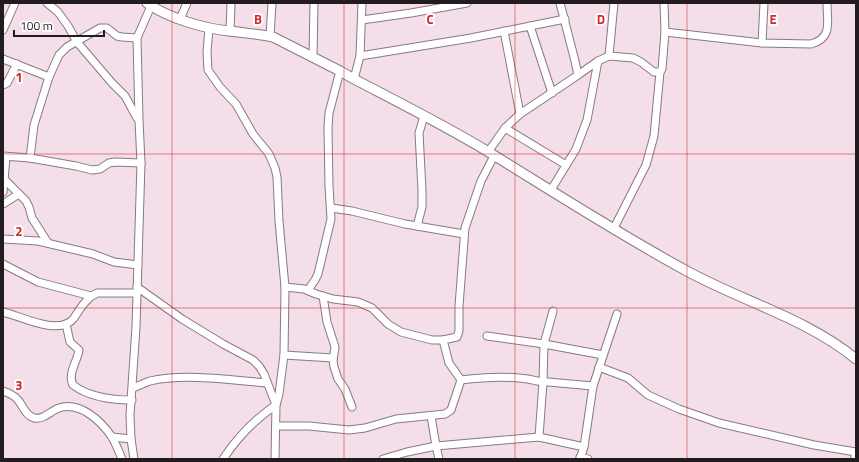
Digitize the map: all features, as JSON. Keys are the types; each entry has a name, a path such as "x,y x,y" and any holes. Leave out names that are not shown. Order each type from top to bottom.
{"street":[{"path":"4,27 15,3"},
{"path":"47,3 58,12 77,42 125,96 138,120"},
{"path":"180,19 187,3"},
{"path":"230,32 231,3"},
{"path":"270,37 272,3"},
{"path":"313,57 314,3"},
{"path":"354,79 360,56 362,3"},
{"path":"362,20 467,3"},
{"path":"560,3 578,75"},
{"path":"609,56 614,3"},
{"path":"614,228 646,165 654,136 665,32 664,3"},
{"path":"762,43 764,3"},
{"path":"665,32 762,43 811,44 819,42 825,37 827,32 827,3"},
{"path":"134,459 130,415 136,327 141,163 138,120 136,38 149,4 180,19 209,28 230,32 253,33 270,37 313,57 424,116 491,154 645,248 698,277 794,320 840,345 856,359"},
{"path":"360,56 407,49 565,19"},
{"path":"530,26 552,93"},
{"path":"30,158 34,125 49,77 59,55 66,47 77,42 95,29 102,28 109,30 118,36 136,38"},
{"path":"209,28 207,52 208,70 220,87 236,104 254,134 269,154 277,177 285,287 284,355 279,394 276,405 275,459"},
{"path":"504,31 520,114"},
{"path":"285,287 308,290 333,299 358,302 372,308 388,324 401,332 432,340 443,340 457,337 459,332 459,306 466,222 491,154 505,128 520,114 598,61 609,56 633,58 654,72 660,72"},
{"path":"3,59 49,77"},
{"path":"551,190 576,149 587,120 598,61"},
{"path":"3,85 7,83 17,64"},
{"path":"308,290 312,286 318,274 331,219 329,186 329,120 340,71"},
{"path":"418,226 422,207 419,133 424,116"},
{"path":"505,128 566,165"},
{"path":"3,192 4,156 30,158 92,170 100,169 109,163 115,162 141,163"},
{"path":"4,179 26,202 32,218 48,243"},
{"path":"3,204 19,194"},
{"path":"331,208 352,211 404,224 464,234"},
{"path":"3,239 29,240 48,243 93,254 114,262 138,265"},
{"path":"3,264 38,282 91,296"},
{"path":"3,312 50,326 57,326 71,322 91,296 97,293 137,290 223,344 253,360 259,366 268,383 276,405"},
{"path":"323,296 327,322 335,347 333,358 336,373 345,389 352,407"},
{"path":"539,437 544,344 553,311"},
{"path":"588,459 580,458 584,447 593,386 617,314"},
{"path":"66,324 70,342 78,350 72,374 73,385 96,395 122,400 132,400"},
{"path":"487,336 544,344 603,355"},
{"path":"443,340 449,363 461,380"},
{"path":"284,355 333,358"},
{"path":"599,367 628,378 648,395 679,409 719,423 814,445 856,452"},
{"path":"132,388 167,378 203,378 268,383"},
{"path":"461,380 483,378 529,379 543,382 593,386"},
{"path":"276,426 309,426 349,430 365,428 396,419 444,414 451,410 461,380"},
{"path":"3,391 15,397 25,412 32,417 36,418 46,416 53,410 62,407 77,408 85,412 97,420 112,437 122,459"},
{"path":"223,459 252,424 265,412 276,405"},
{"path":"431,416 439,459"},
{"path":"112,437 131,439"},
{"path":"383,459 436,446 539,437 584,447"}]}
